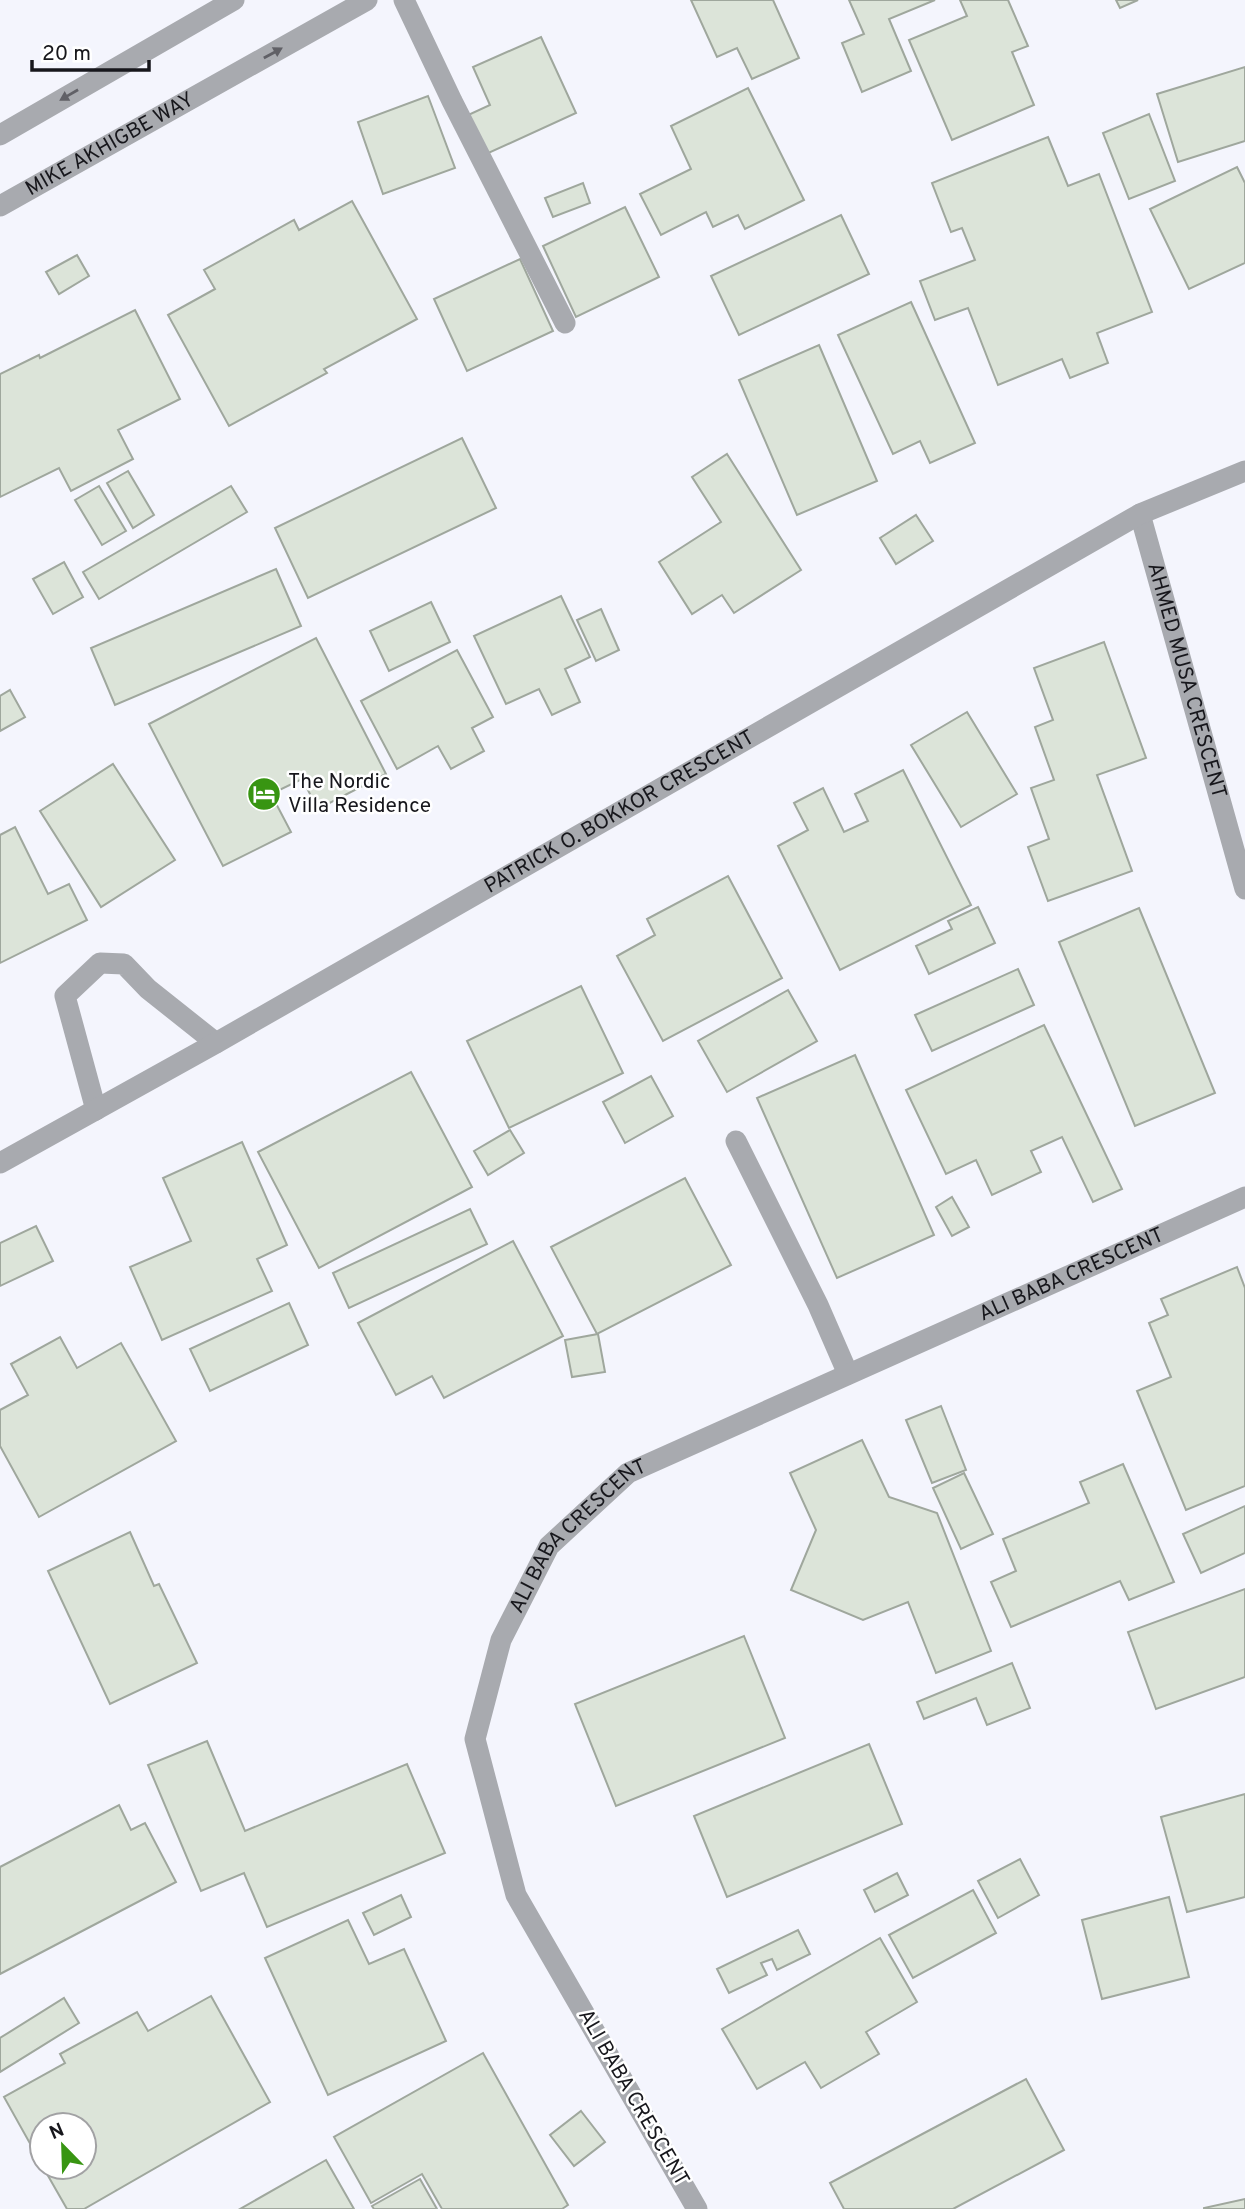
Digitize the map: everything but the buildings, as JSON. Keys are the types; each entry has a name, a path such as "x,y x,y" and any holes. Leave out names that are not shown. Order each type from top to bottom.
{"street":[{"path":"0,135 234,0"},
{"name":"MIKE AKHIGBE WAY","path":"0,206 367,0"},
{"path":"404,0 565,323"},
{"name":"PATRICK O. BOKKOR CRESCENT","path":"0,1163 216,1043 1140,514 1245,471"},
{"name":"AHMED MUSA CRESCENT","path":"1140,514 1245,889"},
{"path":"96,1110 65,996 100,963 124,964 148,989 216,1043"},
{"path":"736,1141 818,1305 848,1374"},
{"name":"ALI BABA CRESCENT","path":"696,2209 516,1895 475,1739 501,1640 549,1546 628,1473 1245,1197"}],"place":[{"name":"The Nordic Villa Residence","path":"264,794"}]}
